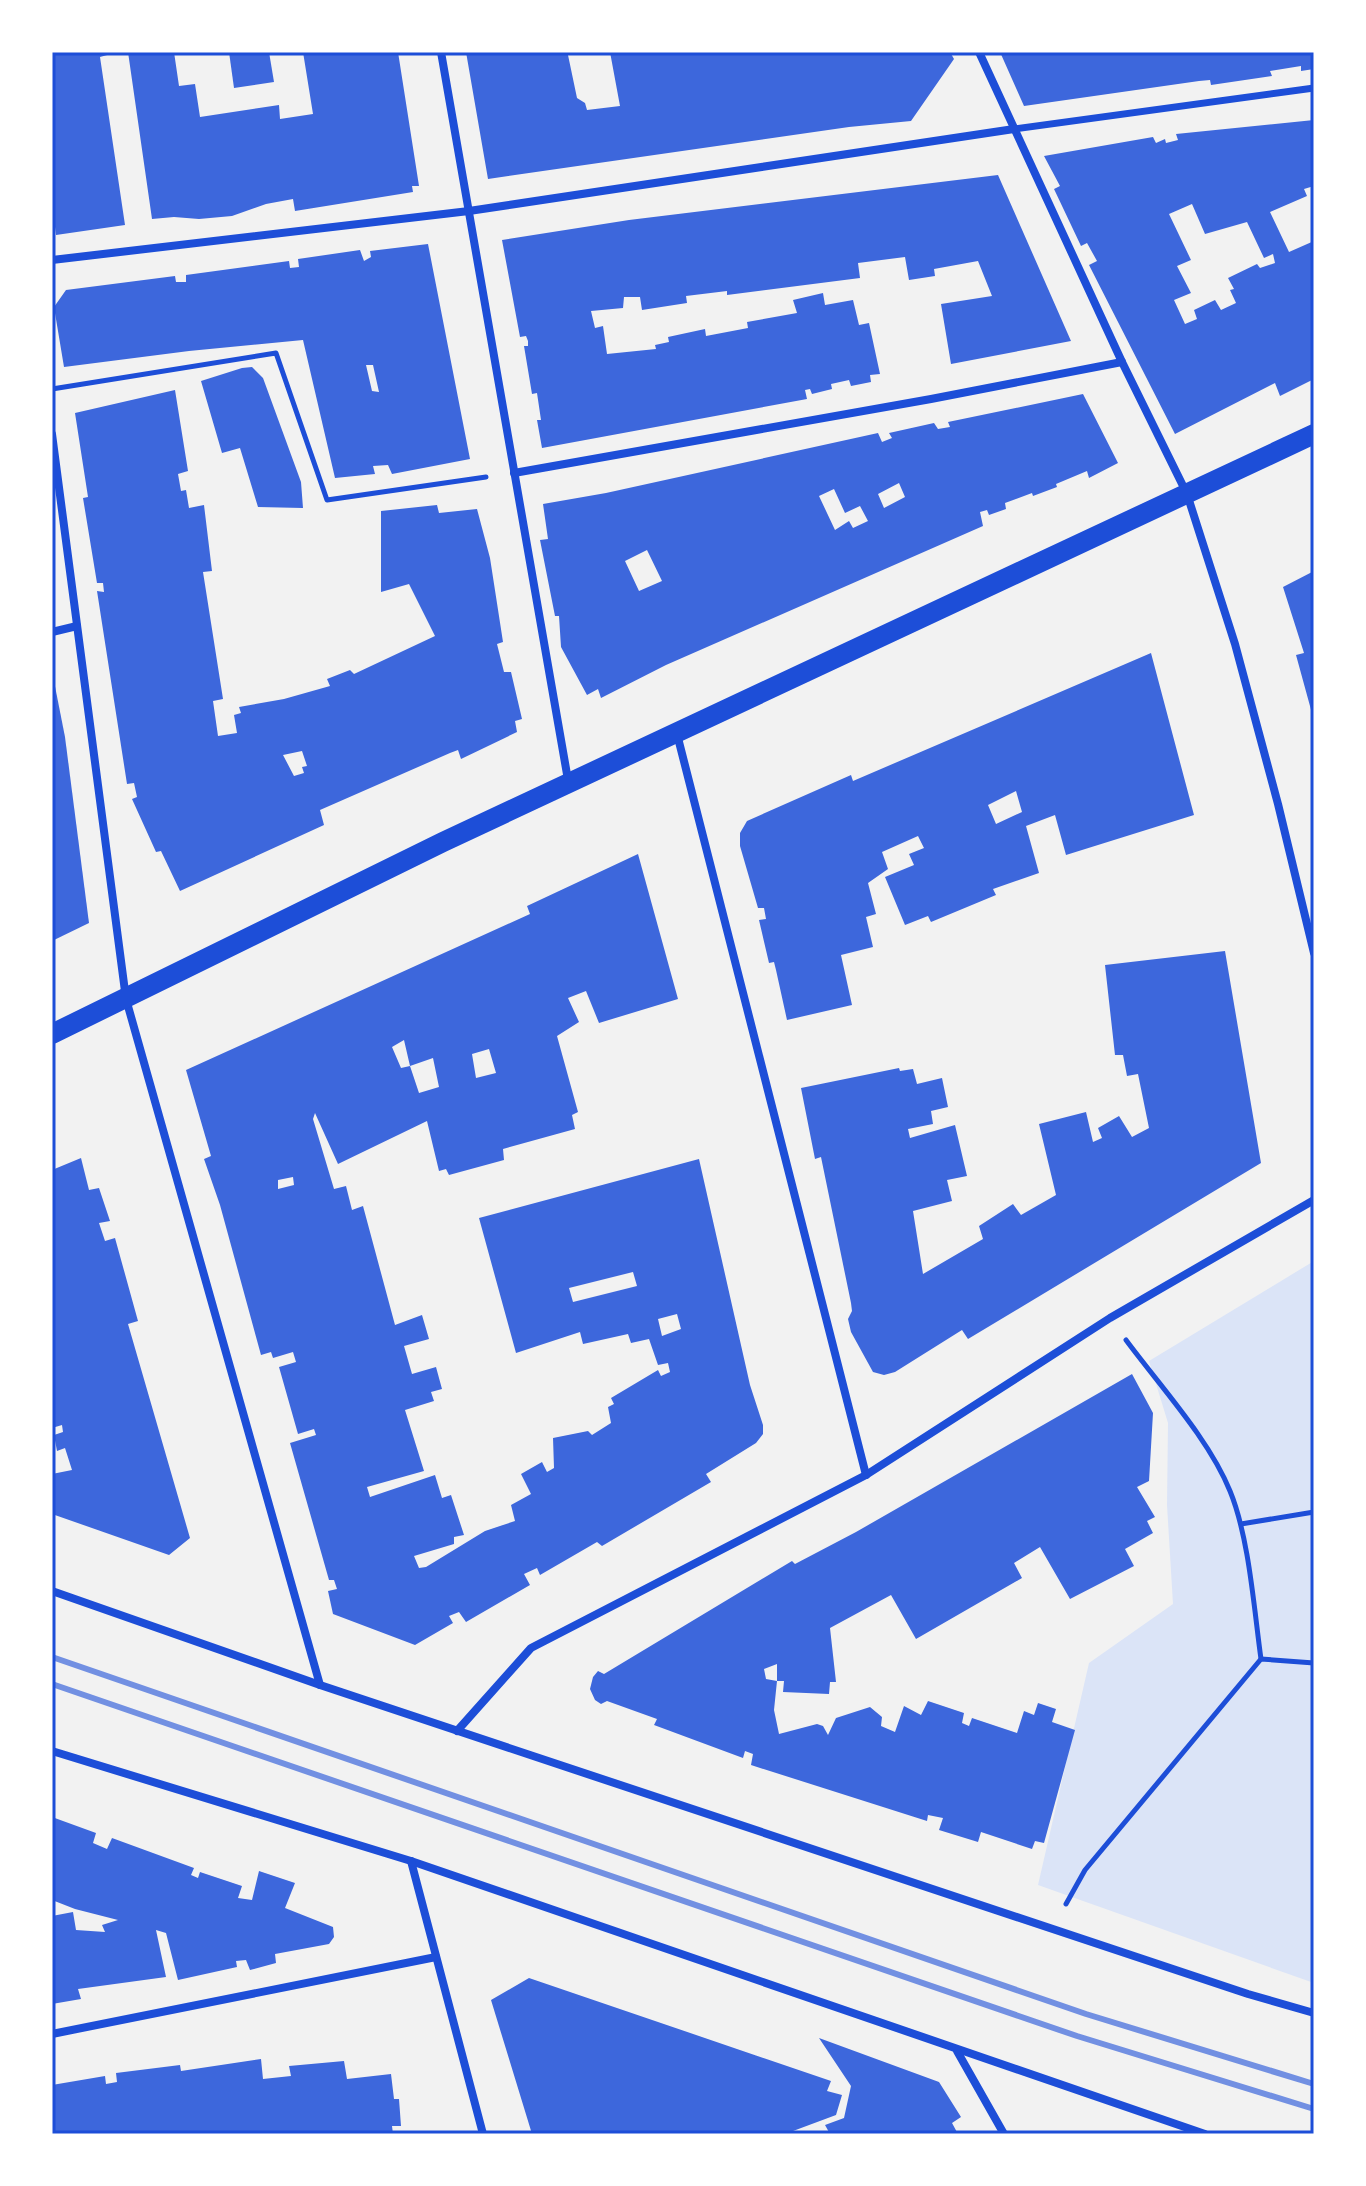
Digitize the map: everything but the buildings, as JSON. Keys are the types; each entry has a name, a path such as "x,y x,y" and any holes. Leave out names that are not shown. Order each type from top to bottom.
{"main road":[{"path":"52,1034 443,842 1314,434"}],"street":[{"path":"441,52 569,784"},
{"path":"979,52 1122,362 1187,494 1235,644 1314,953"},
{"path":"52,260 469,211 1014,129 1314,88"},
{"path":"514,473 1122,362"},
{"path":"52,434 126,999 320,1685"},
{"path":"52,632 77,626"},
{"path":"677,733 866,1475"},
{"path":"457,1731 531,1648 866,1475 1110,1318 1314,1200"},
{"path":"52,1591 457,1731 1248,1994 1314,2013"},
{"path":"52,1751 411,1861 1198,2133"},
{"path":"411,1861 483,2134"},
{"path":"52,2034 436,1957"},
{"path":"957,2051 1004,2134"}],"path":[{"path":"52,389 276,353 327,500 514,473"},
{"path":"1053,1928 1085,1870 1261,1659 1241,1524 1231,1492 1215,1459 1110,1318"},
{"path":"1241,1524 1314,1512"},
{"path":"1261,1659 1314,1663"}],"shaded area":[{"path":"1314,1261 1314,1983 1038,1885 1089,1663 1173,1604 1167,1505 1168,1423 1149,1361"}],"railway":[{"path":"52,1657 1086,2014 1314,2084"},
{"path":"52,1684 1077,2036 1314,2109"}]}
